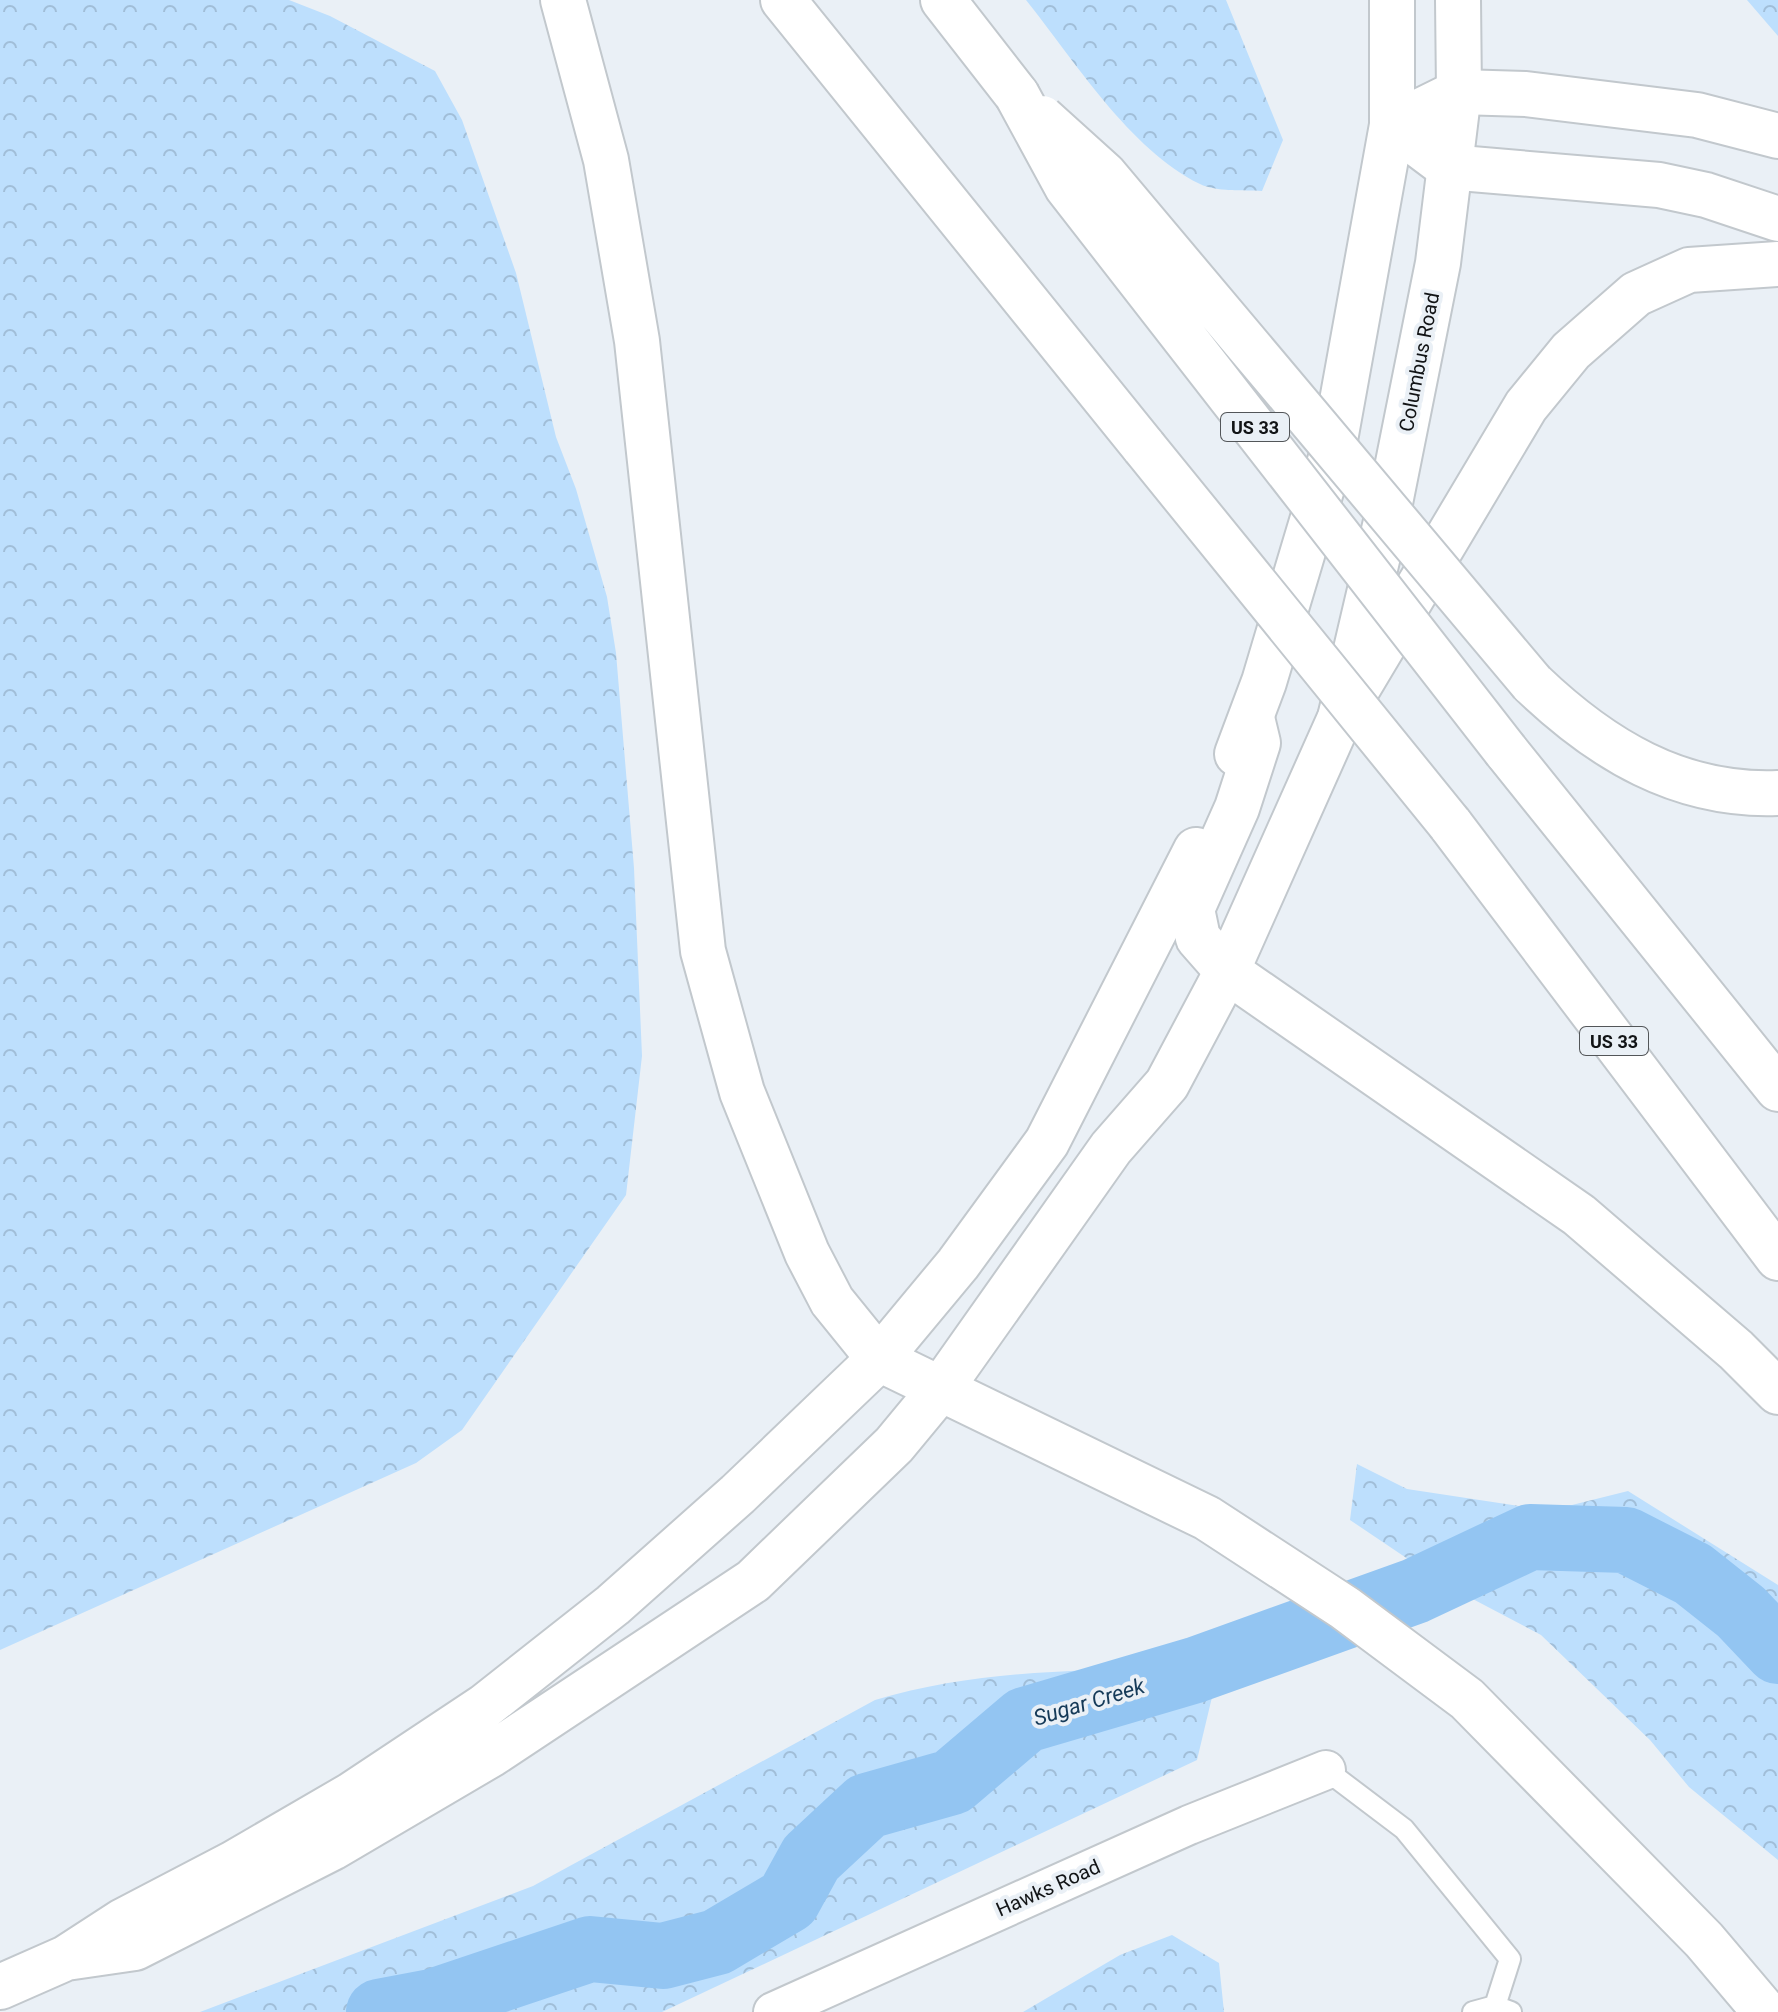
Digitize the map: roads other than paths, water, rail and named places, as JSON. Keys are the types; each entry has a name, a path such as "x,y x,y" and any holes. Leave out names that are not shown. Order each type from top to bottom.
{"main road":[{"path":"563,0 606,160 637,341 703,951 742,1092 807,1253 832,1301 879,1359 942,1387 1007,1424 1207,1518 1345,1608 1467,1699 1704,1940 1765,2012"},
{"name":"US 33","path":"783,0 1450,824 1778,1258"},
{"name":"US 33","path":"943,0 1017,95 1067,187 1506,751 1778,1089"},
{"path":"0,1987 66,1958 123,1921 234,1863 351,1795 485,1706 624,1595 738,1494 879,1359 958,1264 1047,1142 1070,1103 1188,870 1252,718 1333,451 1392,125 1392,0"},
{"name":"Columbus Road","path":"1340,718 1409,413 1438,263 1459,92 1458,0"},
{"path":"1392,125 1459,92 1526,94 1650,108 1744,126 1778,136"},
{"path":"1017,95 1104,174 1532,683 1564,714 1617,753 1659,773 1733,791 1778,793"},
{"path":"1392,125 1448,167 1659,185 1706,195 1778,219"},
{"path":"66,1958 135,1948 332,1848 492,1754 753,1581 894,1445 942,1387 1111,1148 1167,1084 1227,971 1340,718 1481,487 1526,406 1571,351 1636,294 1689,270 1778,264"},
{"path":"1252,718 1258,743 1254,756 1237,808 1192,909 1198,938 1227,971 1579,1215 1736,1350 1778,1392"}],"street":[{"name":"Hawks Road","path":"773,2012 1189,1825 1326,1770"}],"lane":[{"path":"1326,1770 1404,1829 1510,1959 1503,2009 1473,2012"}],"waterway":[{"name":"Sugar Creek","path":"379,2012 432,2002 590,1949 663,1956 717,1942 788,1900 811,1858 867,1806 952,1782 1025,1720 1195,1670 1415,1591 1530,1537 1626,1540 1693,1574 1741,1612 1778,1651"}]}
